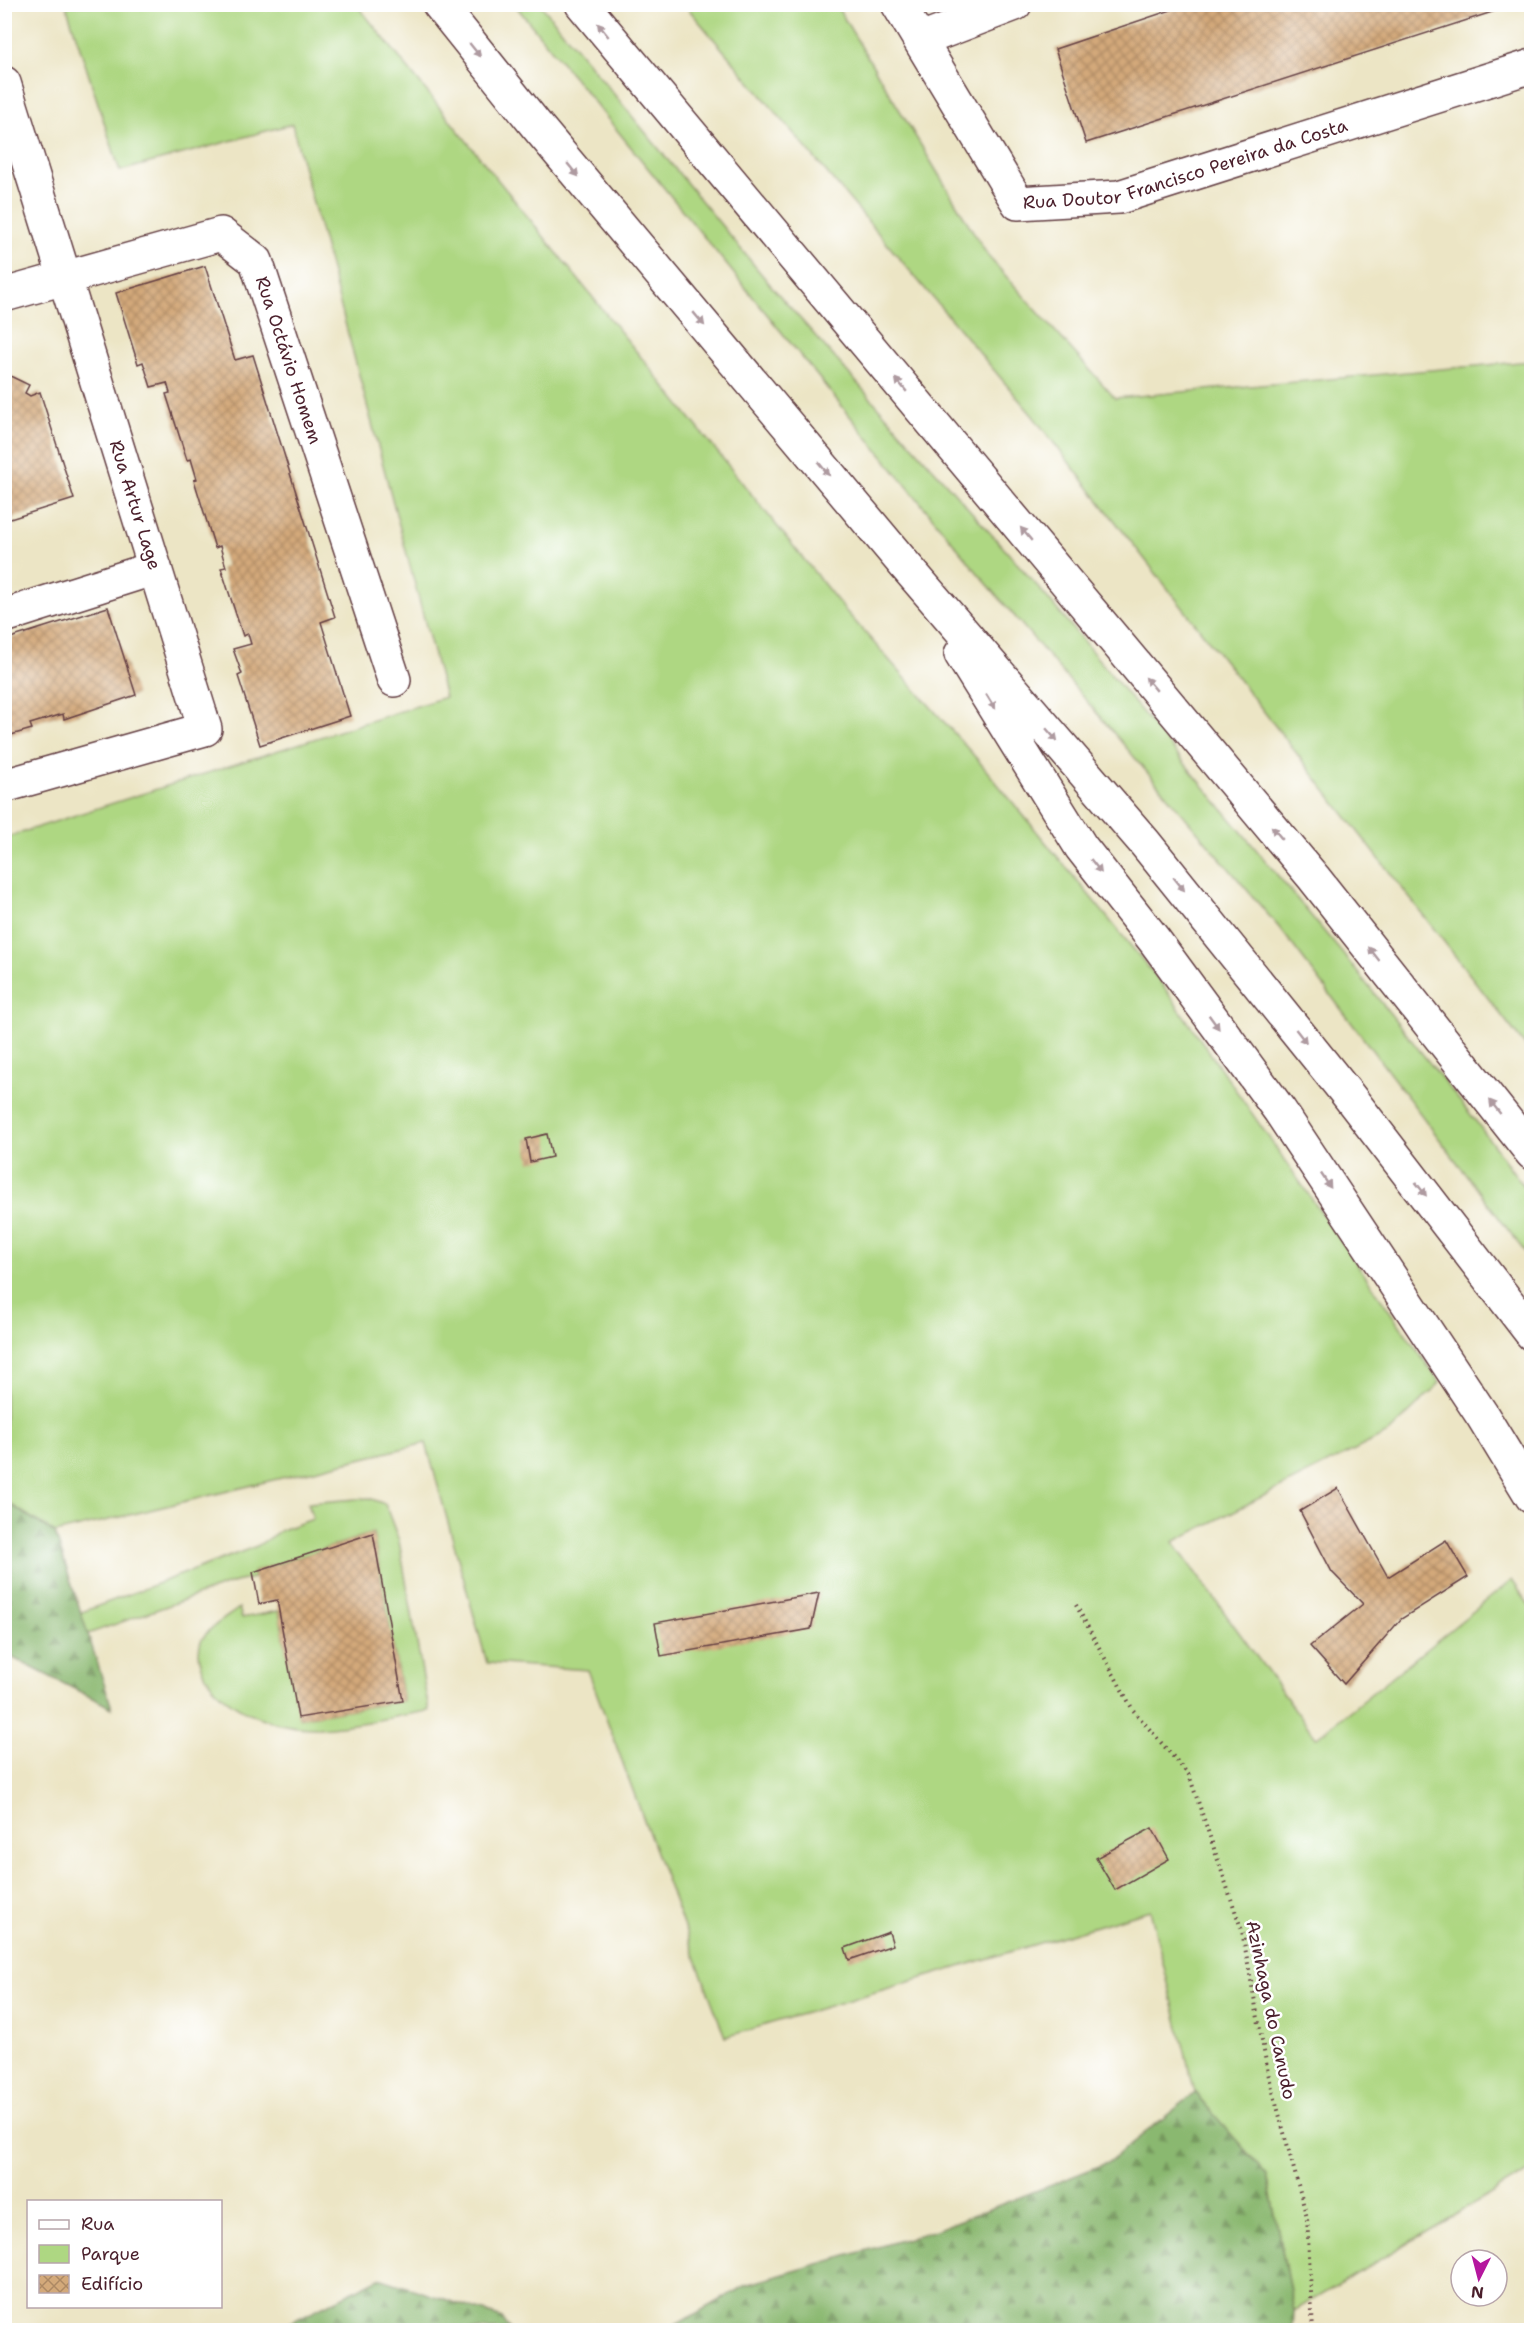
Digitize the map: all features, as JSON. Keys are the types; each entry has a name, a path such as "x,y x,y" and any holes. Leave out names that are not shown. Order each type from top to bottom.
{"main road":[{"path":"439,4 536,125 904,564 1137,834 1227,943 1449,1224 1532,1334"},
{"path":"582,4 1314,878 1532,1153"},
{"path":"898,4 921,40 1015,4"},
{"name":"Rua Doutor Francisco Pereira da Costa","path":"921,40 1018,203 1119,197 1532,66"},
{"name":"Rua Artur Lage","path":"4,83 205,729 4,786"},
{"name":"Rua Octávio Homem","path":"4,295 221,234 256,261 394,680"},
{"path":"904,564 1081,847 1155,941 1280,1111 1482,1415 1532,1497"},
{"path":"4,616 155,568"}],"path":[{"name":"Azinhaga do Canudo","path":"1076,1605 1133,1710 1189,1775 1242,1931 1268,2073 1307,2218 1313,2331"}],"green space":[{"path":"66,5 357,5 844,609 977,759 1159,980 1440,1383 1390,1432 1173,1542 1316,1738 1512,1580 1531,1608 1531,2170 1294,2311 1267,2175 1195,2093 1150,1910 725,2037 588,1670 487,1663 426,1443 55,1533 5,1501 4,838 445,697 292,124 120,171"},
{"path":"515,5 541,5 772,287 1040,589 1342,953 1475,1120 1531,1196 1531,1260 1282,931 977,572"},
{"path":"685,5 836,5 988,256 1115,398 1531,361 1531,1053 1032,415"},
{"path":"369,1498 385,1504 399,1541 429,1711 330,1727 300,1727 283,1724 266,1720 234,1705 210,1682 201,1664 199,1647 204,1636 239,1608 242,1618 279,1611 299,1718 403,1701 373,1533 253,1572 254,1578 235,1582 85,1635 66,1618 257,1546 281,1530 313,1519 308,1503"},
{"path":"5,1501 55,1533 112,1708 5,1654"},
{"path":"1195,2093 1267,2175 1294,2311 1293,2330 667,2330 746,2285 933,2231 1107,2163"},
{"path":"379,2278 502,2318 510,2330 275,2330"}],"building":[{"path":"1189,4 1514,5 1086,143 1055,49"},
{"path":"205,266 235,360 253,355 335,617 321,622 350,716 260,745 238,676 242,674 233,649 251,644 248,634 243,636 221,568 226,567 220,546 215,548 194,480 197,479 191,459 187,460 166,394 170,393 167,383 151,387 143,362 138,364 116,293"},
{"path":"4,373 29,385 25,393 30,396 40,392 74,499 4,521"},
{"path":"108,607 136,695 64,719 63,714 30,724 32,729 4,737 4,640"},
{"path":"547,1134 552,1157 530,1162 526,1139"},
{"path":"1338,1488 1388,1577 1446,1540 1468,1577 1401,1619 1344,1684 1310,1646 1363,1604 1332,1572 1300,1511"},
{"path":"373,1533 403,1701 298,1718 277,1600 259,1604 253,1572"},
{"path":"819,1593 811,1629 661,1656 655,1623"},
{"path":"1152,1828 1169,1859 1115,1890 1096,1858"},
{"path":"889,1932 893,1945 849,1960 845,1948"}]}
